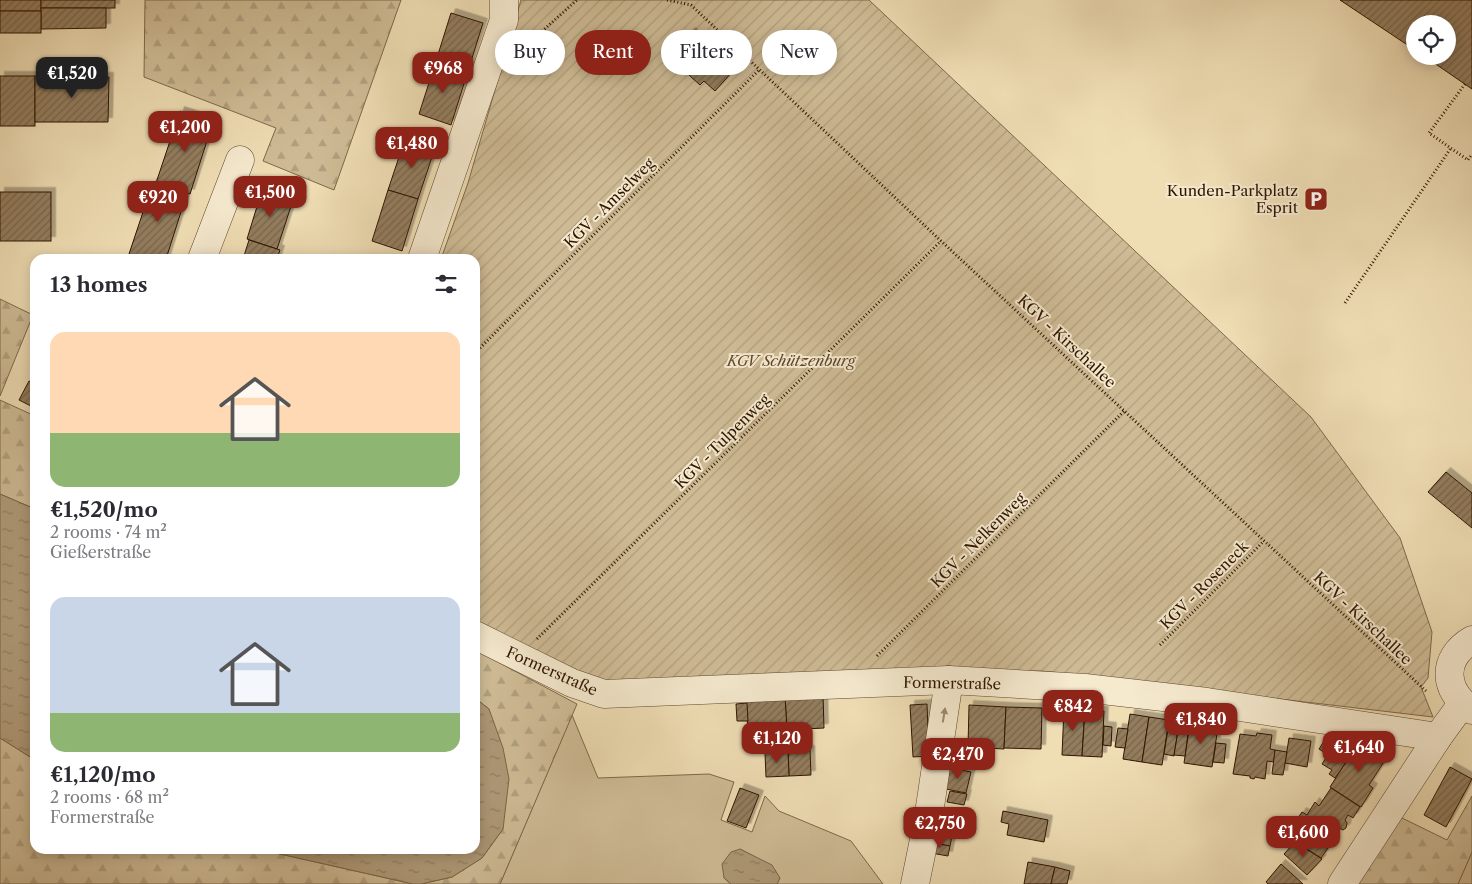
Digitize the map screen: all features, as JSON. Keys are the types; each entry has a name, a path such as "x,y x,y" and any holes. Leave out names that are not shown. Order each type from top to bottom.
{"street":[{"path":"424,254 504,20 504,0"},
{"path":"204,254 240,160"},
{"name":"Formerstraße","path":"480,637 572,683 604,694 949,680 1085,688 1207,702 1438,737"},
{"path":"1342,884 1462,700 1450,681 1450,668 1455,656 1463,646 1472,640"},
{"path":"915,884 928,820 949,680"}],"path":[{"path":"544,30 577,0"},
{"name":"KGV - Kirschallee","path":"667,0 691,5 941,241 1428,692 1462,700"},
{"name":"KGV - Amselweg","path":"480,348 759,70"},
{"path":"1464,84 1429,133 1468,160 1472,154"},
{"path":"1345,303 1451,148"},
{"name":"KGV - Tulpenweg","path":"517,657 941,241"},
{"name":"KGV - Nelkenweg","path":"846,684 867,666 1125,410"},
{"name":"KGV - Roseneck","path":"1160,645 1264,542"}],"green space":[{"path":"145,0 401,0 334,190 263,161 276,128 144,77"},
{"name":"KGV Schützenburg","path":"521,0 869,0 1311,417 1400,538 1432,632 1428,678 1421,687 1433,717 1042,671 860,673 599,681 480,627 480,254 443,254 468,183 499,75 565,75 565,30 512,30"},
{"path":"0,299 30,314 30,322 0,396"},
{"path":"0,400 30,414 30,507 0,494"},
{"path":"480,653 577,704 500,884 421,884 452,877 482,858 503,829 489,709 480,702"},
{"path":"572,715 598,778 709,774 734,782 721,820 752,832 765,796 779,811 851,841 883,884 777,884 780,878 755,857 740,849 724,878 731,884 500,884"},
{"path":"0,738 30,757 30,854 280,854 413,884 0,884"},
{"path":"1472,796 1472,852 1458,884 1357,884 1400,817 1447,840"},
{"path":"1472,852 1472,884 1458,884"}],"water":[{"path":"0,494 30,507 30,757 0,738"},
{"path":"480,702 489,709 503,748 509,779 503,829 482,858 452,877 413,884 280,854 480,854"},
{"path":"740,849 772,865 780,878 777,884 731,884 724,878 722,864 731,852"}],"building":[{"path":"0,0 41,0 41,11 0,11"},
{"path":"41,0 115,0 115,8 41,8"},
{"path":"1340,0 1472,0 1472,89 1437,65 1456,65 1456,15 1406,15 1406,44"},
{"path":"41,8 106,8 106,28 41,29"},
{"path":"0,11 41,11 41,33 0,33"},
{"path":"451,13 483,23 467,74 435,64"},
{"path":"435,64 467,74 451,125 419,114"},
{"path":"689,75 729,75 715,91 704,81 700,85"},
{"path":"0,76 35,76 35,126 0,126"},
{"path":"35,76 109,77 108,122 35,122"},
{"path":"180,111 213,122 190,194 156,183"},
{"path":"405,139 435,148 418,199 388,190"},
{"path":"153,182 187,193 168,254 129,254"},
{"path":"263,187 294,197 277,249 247,239"},
{"path":"388,190 418,199 402,251 372,241"},
{"path":"0,192 51,192 51,241 0,241"},
{"path":"249,240 280,250 279,254 245,254"},
{"path":"29,381 30,382 30,406 19,400"},
{"path":"1446,472 1472,493 1472,528 1428,492"},
{"path":"823,695 824,728 787,730 785,697"},
{"path":"785,697 787,730 748,732 746,699"},
{"path":"747,703 748,721 737,721 736,704"},
{"path":"927,704 929,756 913,757 910,705"},
{"path":"969,705 1006,707 1004,749 968,747"},
{"path":"1006,707 1042,708 1041,749 1004,748"},
{"path":"1064,709 1085,710 1082,756 1062,755"},
{"path":"1085,710 1104,711 1102,757 1082,756"},
{"path":"1130,714 1149,717 1142,762 1123,759"},
{"path":"1149,717 1169,720 1162,765 1142,762"},
{"path":"1169,723 1179,724 1174,756 1164,754"},
{"path":"1190,723 1218,727 1212,767 1184,763"},
{"path":"1179,725 1189,726 1185,756 1174,755"},
{"path":"1104,726 1112,727 1111,746 1103,745"},
{"path":"1118,728 1128,729 1125,748 1115,747"},
{"path":"1257,733 1272,735 1270,749 1275,750 1274,762 1267,761 1265,779 1255,777 1254,779 1250,778 1250,776 1233,774 1240,734 1256,736"},
{"path":"1328,735 1350,739 1358,743 1347,761 1331,750 1328,755 1319,749"},
{"path":"1289,738 1311,741 1307,767 1285,763"},
{"path":"1360,740 1387,757 1369,785 1373,788 1361,807 1330,787"},
{"path":"1216,743 1226,744 1224,763 1213,762"},
{"path":"810,750 811,775 789,776 788,751"},
{"path":"1275,750 1287,752 1283,775 1272,774"},
{"path":"1331,750 1347,761 1335,778 1329,774 1332,770 1322,764"},
{"path":"788,751 789,776 766,777 765,753"},
{"path":"1450,767 1472,779 1446,827 1424,815"},
{"path":"950,768 971,772 966,793 946,789"},
{"path":"740,788 759,795 746,828 727,821"},
{"path":"1331,788 1360,807 1353,818 1348,815 1345,820 1347,823 1346,828 1343,830 1335,826 1322,846 1292,827 1302,812 1307,815 1315,802 1319,806"},
{"path":"950,791 967,794 964,805 947,802"},
{"path":"1003,811 1048,820 1044,842 1007,835 1009,824 1001,822"},
{"path":"1300,832 1328,848 1321,858 1295,841"},
{"path":"935,833 952,836 950,846 933,843"},
{"path":"1295,842 1322,859 1307,875 1284,854"},
{"path":"933,843 950,846 948,856 931,853"},
{"path":"1028,862 1055,867 1051,884 1024,884"},
{"path":"1281,864 1303,884 1268,884 1266,882"},
{"path":"1055,867 1070,871 1067,884 1051,884"}],"place":[{"name":"Kunden-Parkplatz Esprit","path":"1316,199"}]}
